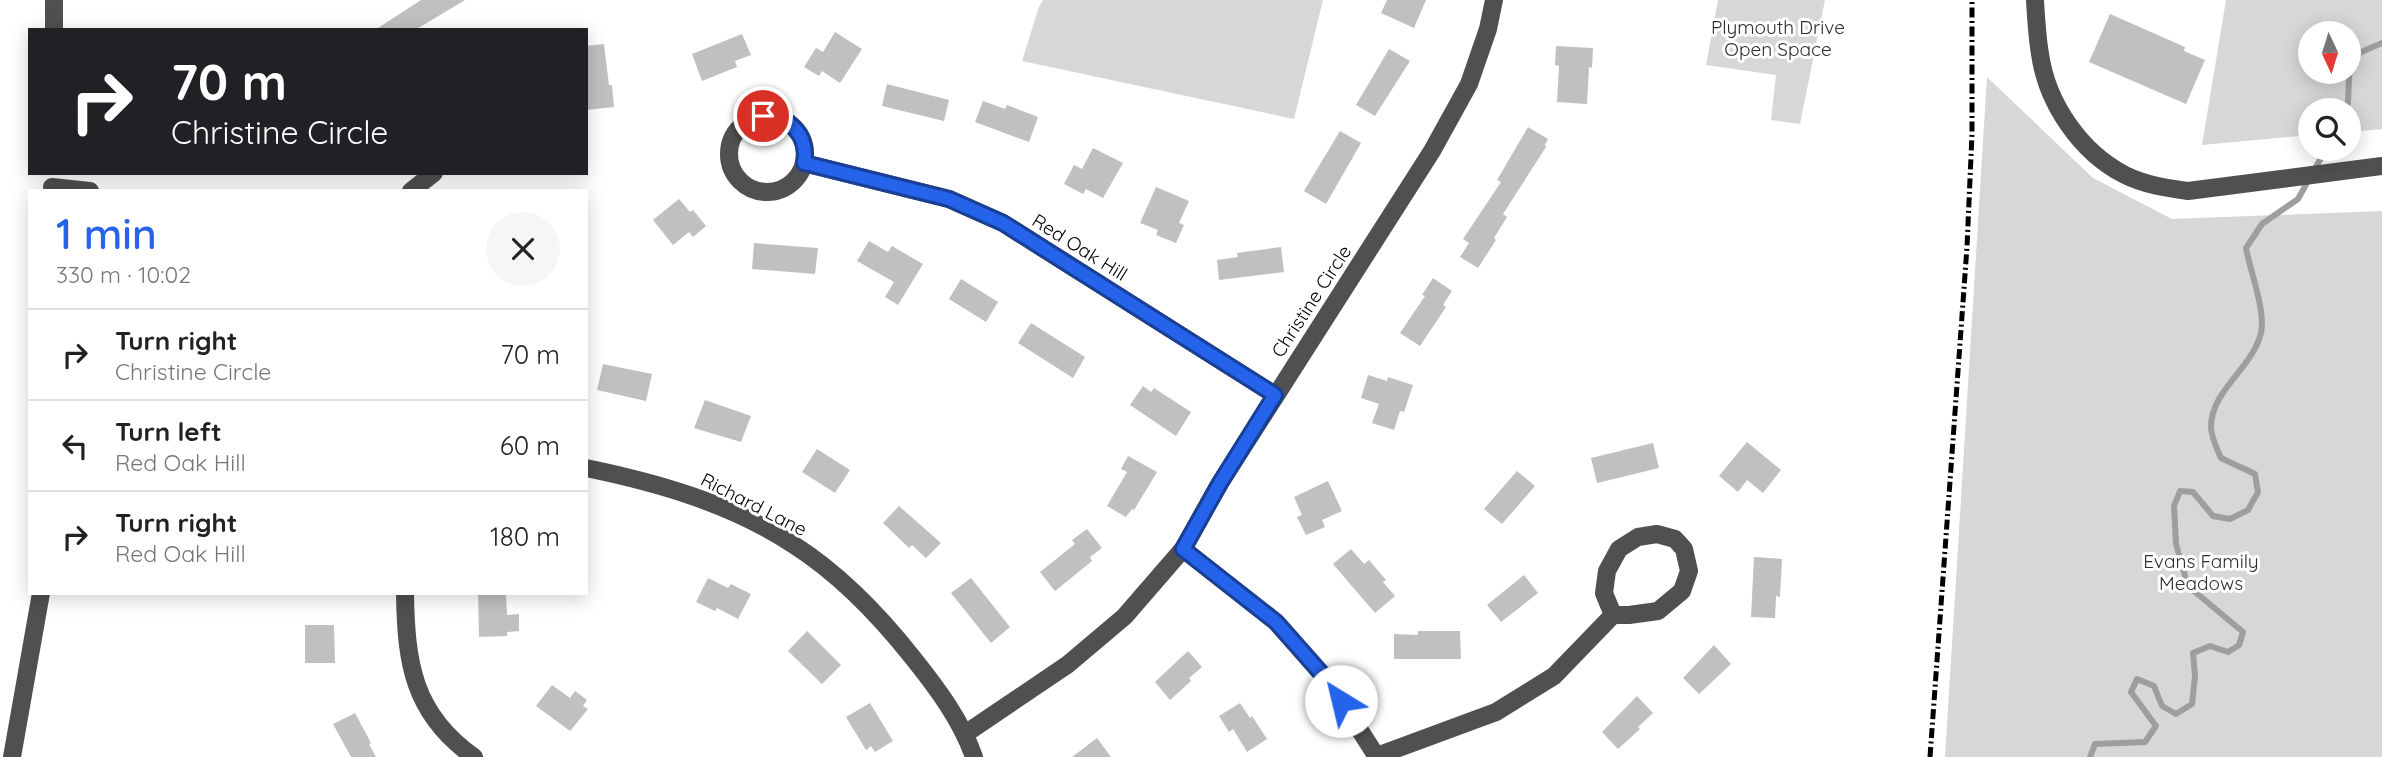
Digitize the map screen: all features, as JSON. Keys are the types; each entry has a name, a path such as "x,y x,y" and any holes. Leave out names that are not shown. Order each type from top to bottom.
{"street":[{"path":"54,0 54,28"},
{"name":"Christine Circle","path":"965,734 1077,657 1125,616 1183,549 1220,483 1432,150 1469,84 1489,29 1494,0"},
{"path":"2035,0 2040,56 2048,85 2062,116 2100,159 2125,175 2157,187 2188,191 2382,166"},
{"path":"763,116 775,117 787,121 799,134 805,148 804,163 800,174 787,187 770,192 752,190 742,184 731,169 728,158 730,143 735,132 746,122 763,116"},
{"name":"Red Oak Hill","path":"804,163 949,199 1003,223 1275,395"},
{"path":"414,189 431,175"},
{"path":"52,184 79,189"},
{"name":"Richard Lane","path":"588,468 684,492 734,513 794,545 857,594 887,625 933,683 965,734 974,757"},
{"path":"1183,549 1276,622 1329,682 1377,756 1496,712 1554,676 1613,615 1658,611 1682,591 1689,571 1684,549 1675,539 1657,534 1638,537 1619,549 1607,571 1604,593 1613,615"},
{"path":"12,757 41,595"},
{"path":"405,595 406,639 411,670 423,703 445,732 474,757"}],"green space":[{"path":"1043,0 1323,0 1294,119 1022,61"},
{"name":"Plymouth Drive Open Space","path":"1718,0 1825,0 1800,124 1771,120 1776,75 1706,65"},
{"path":"2226,0 2382,0 2382,129 2361,131 2361,98 2298,98 2298,136 2202,145"},
{"name":"Evans Family Meadows","path":"1987,77 2093,178 2172,219 2382,211 2382,757 1945,757"}],"building":[{"path":"421,0 465,0 418,28 378,28"},
{"path":"1387,0 1426,0 1414,28 1381,13"},
{"path":"2110,14 2185,47 2184,51 2205,60 2186,104 2089,62"},
{"path":"835,32 862,49 840,83 822,71 819,76 804,67 816,48 823,52"},
{"path":"742,34 751,55 735,61 737,67 702,81 692,54"},
{"path":"604,44 614,107 588,110 588,46"},
{"path":"1556,46 1593,48 1587,104 1557,102 1559,66 1555,65"},
{"path":"1389,49 1410,61 1375,116 1356,105"},
{"path":"887,84 949,100 944,121 882,106"},
{"path":"983,101 1005,109 1007,105 1038,117 1029,142 975,122"},
{"path":"1528,127 1548,139 1546,147 1503,214 1507,217 1478,268 1460,257 1469,243 1463,239 1501,182 1497,180"},
{"path":"1340,131 1361,143 1326,204 1304,191"},
{"path":"1093,148 1123,163 1103,198 1086,189 1083,194 1064,184 1074,165 1082,169"},
{"path":"1156,187 1189,201 1179,223 1184,225 1176,243 1156,235 1158,230 1140,223"},
{"path":"679,199 690,212 693,210 706,226 693,237 689,232 673,245 653,220"},
{"path":"869,241 888,252 892,246 923,264 898,305 885,297 894,282 857,261"},
{"path":"754,243 818,248 815,274 752,269"},
{"path":"1281,247 1284,272 1219,280 1217,260 1238,257 1237,253"},
{"path":"1433,278 1452,291 1443,305 1446,307 1420,346 1400,333 1425,296 1422,295"},
{"path":"961,279 998,302 986,322 949,299"},
{"path":"1031,323 1085,357 1073,378 1018,343"},
{"path":"603,364 652,374 646,401 597,390"},
{"path":"1368,375 1387,381 1388,377 1413,385 1404,412 1400,411 1394,430 1372,423 1379,404 1361,398"},
{"path":"1143,386 1151,392 1154,388 1191,412 1176,436 1130,405"},
{"path":"705,400 751,416 741,442 694,428"},
{"path":"1747,442 1781,470 1763,493 1747,480 1738,492 1719,476"},
{"path":"1653,443 1659,468 1597,483 1591,458"},
{"path":"817,449 850,470 835,493 802,472"},
{"path":"1128,456 1157,472 1134,510 1126,517 1107,506 1127,472 1121,469"},
{"path":"1517,471 1535,486 1502,524 1484,509"},
{"path":"1328,481 1342,511 1322,520 1325,527 1306,535 1297,517 1302,515 1294,497"},
{"path":"899,506 941,543 926,558 912,545 909,548 883,523"},
{"path":"1087,529 1102,548 1090,557 1092,561 1055,591 1040,572 1075,544 1072,540"},
{"path":"1351,549 1364,564 1369,560 1395,596 1375,613 1333,564"},
{"path":"1754,557 1782,559 1780,597 1776,596 1775,618 1751,617"},
{"path":"1524,575 1538,593 1501,622 1487,605"},
{"path":"708,578 728,588 731,584 751,594 738,619 717,608 715,611 696,602"},
{"path":"971,578 1010,627 991,643 951,593"},
{"path":"478,595 506,595 507,615 519,614 519,631 507,632 507,636 479,637"},
{"path":"305,625 334,625 335,663 305,663"},
{"path":"807,631 841,665 822,684 788,651"},
{"path":"1418,631 1460,631 1461,659 1394,659 1394,634 1418,635"},
{"path":"1714,645 1731,664 1699,694 1683,678"},
{"path":"1188,651 1202,667 1170,700 1155,682"},
{"path":"552,685 570,698 575,691 587,700 583,706 588,709 570,731 536,706"},
{"path":"1637,696 1653,713 1618,749 1602,732"},
{"path":"870,703 893,741 875,752 871,746 866,750 846,717"},
{"path":"1240,703 1267,739 1247,752 1233,729 1229,732 1219,716"},
{"path":"355,713 376,757 351,757 333,724"},
{"path":"1097,738 1111,757 1072,757"}],"waterway":[{"path":"2348,98 2350,57 2382,43"},
{"path":"2090,757 2095,744 2145,742 2156,726 2131,692 2137,679 2154,686 2162,706 2176,714 2192,704 2195,676 2193,653 2210,646 2228,652 2239,645 2243,632 2188,586 2176,544 2174,506 2180,491 2193,492 2213,516 2230,519 2248,510 2258,492 2255,474 2221,458 2212,435 2213,414 2224,390 2249,358 2261,333 2260,303 2246,248 2262,224 2298,199 2319,161"}],"railway":[{"path":"1930,757 1967,247 1972,134 1972,0"}],"route":[{"path":"763,116 784,120 796,129 803,142 804,163 949,199 1003,223 1275,395 1183,549 1276,622 1329,682 1341,701"}]}
